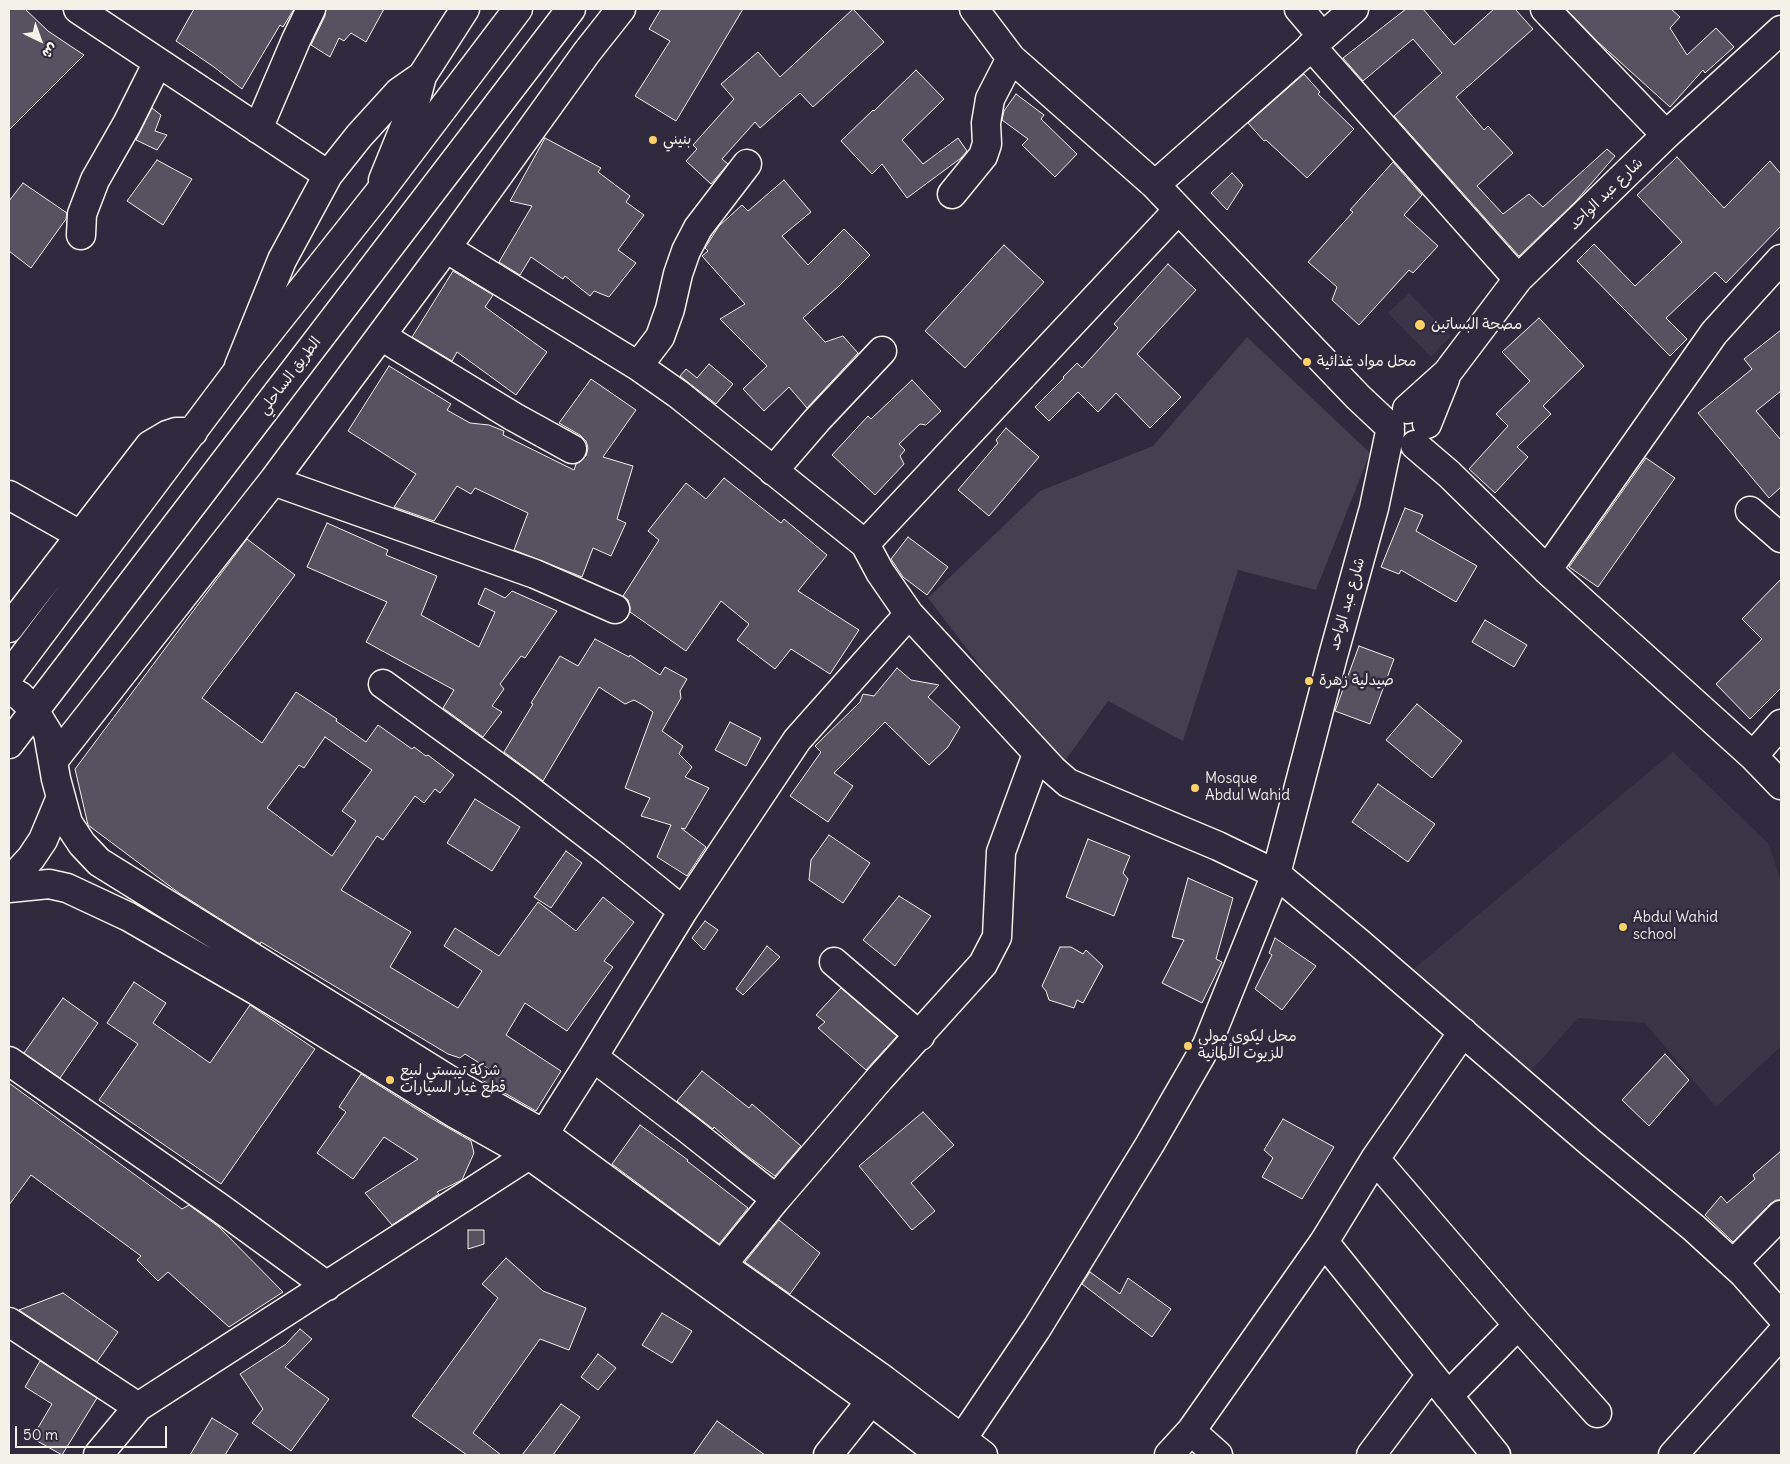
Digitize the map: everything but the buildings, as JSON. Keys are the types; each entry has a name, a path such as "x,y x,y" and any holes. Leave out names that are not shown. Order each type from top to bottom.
{"main road":[{"path":"78,9 328,175"},
{"path":"258,129 284,66 311,9"},
{"path":"378,194 416,99 422,76 465,9"},
{"path":"9,676 237,372 378,194 518,9"},
{"name":"الطريق الساحلي","path":"9,744 571,9"},
{"path":"54,760 273,481 446,248 587,52 621,9"},
{"path":"974,9 1011,58 1155,185 1358,397 1408,428 1449,474 1547,570 1753,756 1781,786"},
{"path":"1299,9 1317,41 1518,279"},
{"path":"1155,185 1354,9"},
{"path":"1545,9 1666,135"},
{"name":"شارع عبد الواحد","path":"965,1450 1037,1328 1150,1144 1207,1045 1276,874 1374,508 1408,428 1518,279 1666,135 1781,30"},
{"path":"952,194 983,156 987,144 986,123 990,99 1011,58"},
{"path":"81,235 82,214 95,180 127,124 158,62"},
{"path":"237,372 282,260 328,175 359,136 399,92 422,76"},
{"path":"638,366 660,337 670,309 686,250 698,228 747,164"},
{"path":"865,544 1178,210"},
{"path":"446,248 638,366 678,394 865,544 880,572 909,614 1037,754 1068,784 1218,846 1276,874 1591,1143 1694,1228 1734,1264 1781,1316"},
{"path":"1547,570 1714,334 1781,259"},
{"path":"381,336 514,417 572,449"},
{"path":"774,471 817,420 882,350"},
{"path":"9,628 150,445 176,432 193,432"},
{"path":"273,481 535,574 615,609"},
{"path":"9,495 80,535"},
{"path":"1750,512 1781,538"},
{"path":"98,1455 138,1408 327,1286 536,1145 593,1058 683,911 797,740 909,614"},
{"path":"383,684 524,786 683,911"},
{"path":"9,690 20,696 34,710 48,733 68,823 82,844 99,862 462,1088 536,1145 877,1390 965,1450"},
{"path":"1753,756 1781,724"},
{"path":"722,1265 880,1078 920,1036 983,964 997,937 1001,852 1037,754"},
{"path":"9,882 31,858 43,840 61,797"},
{"path":"9,888 49,884 67,888 129,917 257,991 456,1114 536,1145 722,1265 877,1390 941,1455"},
{"path":"834,962 920,1036"},
{"path":"1170,1455 1191,1431 1324,1242 1375,1159 1463,1032"},
{"path":"593,1058 689,1130 776,1200"},
{"path":"9,1062 220,1208 327,1286"},
{"path":"1375,1159 1518,1326 1597,1413"},
{"path":"1734,1264 1781,1215"},
{"path":"1324,1242 1496,1455"},
{"path":"9,1322 138,1408"},
{"path":"1448,1396 1518,1326"},
{"path":"1673,1455 1781,1334"},
{"path":"1371,1455 1431,1375"},
{"path":"828,1455 877,1390"},
{"path":"1191,1431 1218,1455"}],"shaded area":[{"name":"مصحة البساتين","path":"1409,293 1451,336 1431,357 1388,313"},
{"path":"1247,337 1370,453 1316,590 1238,570 1183,741 1108,701 1059,769 928,598 1040,491 1153,446"},
{"name":"Abdul Wahid school","path":"1673,752 1768,843 1781,881 1781,1046 1716,1107 1645,1023 1578,1018 1523,1080 1410,972"}],"place":[{"name":"بنيني","path":"653,140"},
{"name":"مصحة البساتين","path":"1420,325"},
{"name":"محل مواد غذائية","path":"1307,362"},
{"name":"صيدلية زهرة","path":"1309,681"},
{"name":"Mosque Abdul Wahid","path":"1195,788"},
{"name":"Abdul Wahid school","path":"1623,927"},
{"name":"محل ليكوي مولي للزيوت الألمانية","path":"1188,1046"},
{"name":"شركة تيبستي لبيع قطع غيار السيارات","path":"390,1080"}]}
